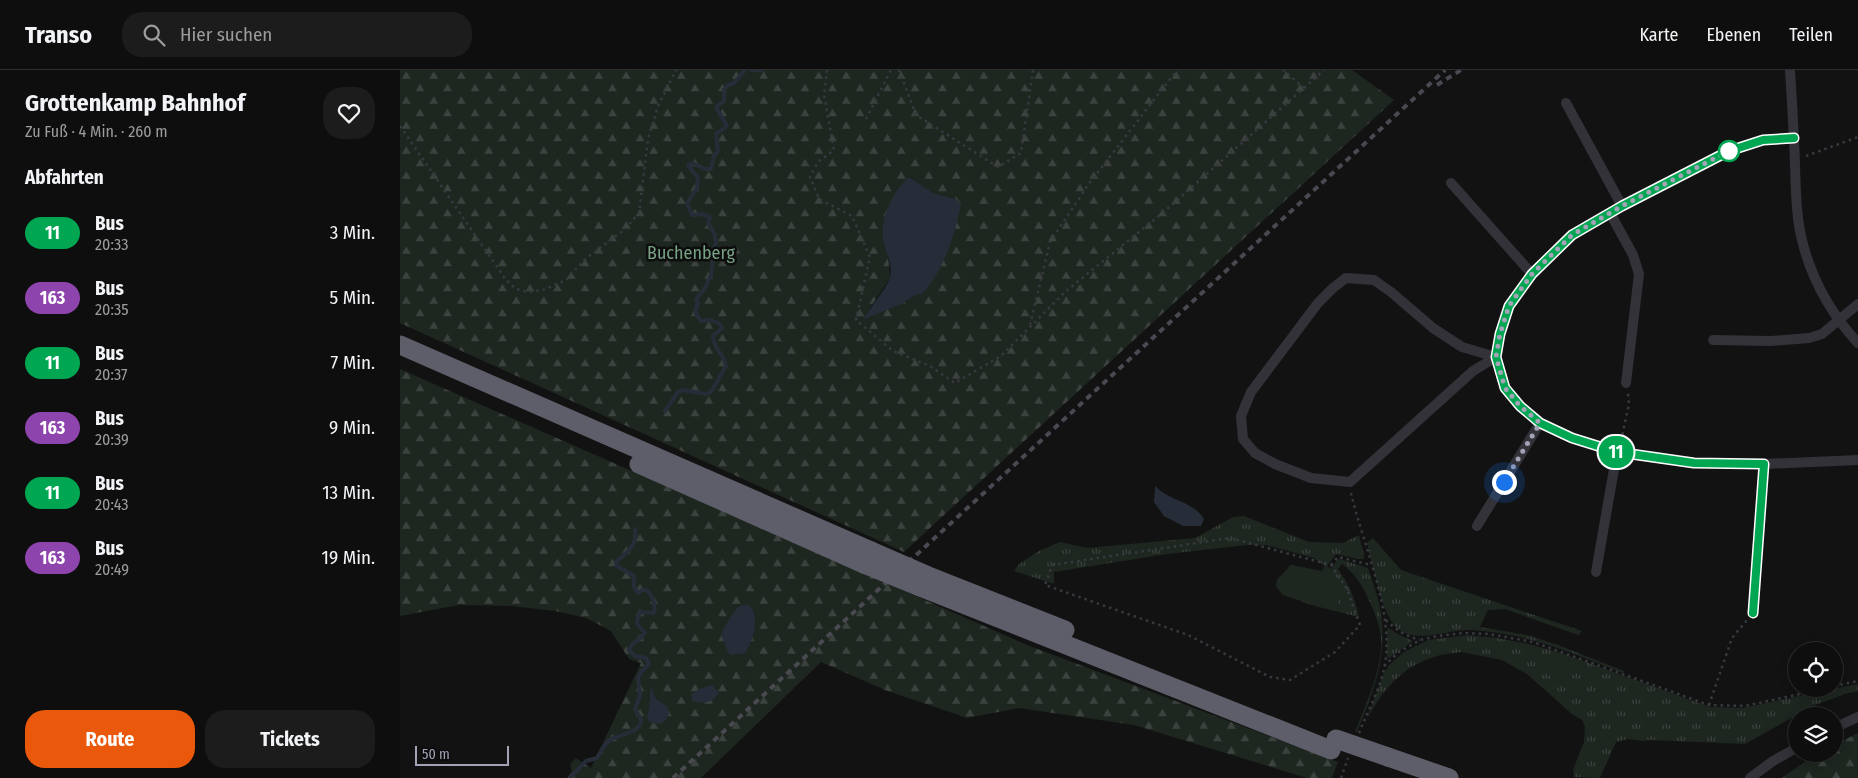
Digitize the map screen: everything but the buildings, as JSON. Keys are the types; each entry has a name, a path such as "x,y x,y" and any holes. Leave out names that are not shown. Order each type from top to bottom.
{"highway":[{"path":"400,345 868,558"},
{"path":"400,358 923,581 1334,744 1385,763 1449,778"},
{"path":"1385,763 1411,778"}],"street":[{"path":"1790,70 1798,213 1803,244 1811,270 1824,297 1838,319 1858,343"},
{"path":"1566,102 1622,206"},
{"path":"1794,138 1763,140 1729,151 1622,206 1572,235 1532,274 1509,306 1500,334 1496,357 1505,388 1520,406 1540,423 1572,438 1617,452 1694,463 1764,464 1858,460"},
{"path":"1451,183 1532,274"},
{"path":"1610,213 1633,255 1639,274 1626,383"},
{"path":"1346,278 1374,280 1433,328 1462,347 1496,357 1473,371 1350,482 1311,478 1275,464 1255,453 1244,439 1241,416 1251,392 1318,303 1332,288 1346,278"},
{"path":"1714,340 1771,341 1809,338 1822,334 1858,304"},
{"path":"1477,526 1540,423"},
{"path":"1596,572 1617,452"},
{"path":"1753,613 1764,464"},
{"path":"1843,724 1858,718"},
{"path":"1750,778 1788,753"}],"path":[{"path":"400,126 506,280 516,288 528,292 543,290 566,280 584,260 624,230 639,213 648,139 658,106 676,70"},
{"path":"827,70 824,96 834,150 818,162 810,177 819,199 852,216 870,257 856,320 893,351 930,366 955,384 1001,356 1065,292 1166,210 1324,70"},
{"path":"866,119 890,70"},
{"path":"899,70 916,115 998,167 1021,153 1033,70"},
{"path":"1030,327 1050,242 1088,185 1177,70"},
{"path":"1283,70 1304,88"},
{"path":"1795,159 1858,138"},
{"path":"1617,452 1629,404 1626,383"},
{"path":"1350,482 1351,494 1386,620 1384,666 1359,733"},
{"path":"1230,538 1331,565 1347,589 1360,625 1334,652 1290,680 1270,677 1188,635 1045,585 1052,565 1230,538"},
{"path":"1331,565 1338,556 1371,565"},
{"path":"1709,704 1732,638 1753,613"},
{"path":"1386,620 1406,636 1420,640"},
{"path":"1384,666 1399,652 1420,640 1463,632 1489,634 1532,642 1709,704 1745,706 1788,697"},
{"path":"1843,684 1858,681"},
{"path":"1341,778 1351,751"}],"green space":[{"name":"Buchenberg","path":"400,70 1352,70 1394,100 904,552 400,323","holes":["909,177 933,193 956,199 922,294 863,319 890,278 888,253 883,240"]},
{"path":"400,369 1027,645 1338,762 1332,778 1307,778 1134,725 1019,708 967,718 885,690 821,662 701,778 567,778 572,772 570,764 576,758 591,768 641,663 629,659 611,631 586,618 555,611 511,606 459,605 400,616"},
{"path":"1244,516 1309,542 1343,543 1359,535 1364,559 1336,554 1327,566 1331,569 1337,560 1340,559 1368,568 1379,604 1383,641 1381,656 1378,672 1374,687 1357,732 1355,732 1377,674 1381,638 1376,617 1366,593 1356,577 1342,564 1338,569 1351,592 1359,617 1315,606 1283,595 1276,586 1277,580 1291,565 1322,571 1325,566 1314,558 1266,545 1247,545 1167,554 1054,572 1054,584 1014,571 1019,564 1039,551 1060,542 1087,548 1195,538 1233,517"},
{"path":"1373,538 1401,570 1582,631 1578,635 1505,609 1488,610 1480,627 1527,635 1624,671 1623,673 1548,645 1511,635 1471,630 1423,636 1405,633 1397,628 1386,612 1367,543"},
{"path":"1291,565 1335,574 1340,593 1339,601 1334,611 1283,595 1276,586 1277,580"},
{"path":"1389,628 1412,642 1389,658 1387,657 1387,629"},
{"path":"1468,635 1529,644 1564,654 1710,707 1743,708 1794,697 1837,697 1811,707 1788,707 1788,720 1745,744 1628,739 1616,742 1600,778 1574,777 1573,770 1584,742 1585,727 1582,720 1572,714 1527,674 1502,660 1461,652 1440,655 1423,661 1408,669 1394,681 1381,696 1367,718 1384,673 1389,665 1404,652 1428,640"},
{"path":"1552,657 1569,663 1562,680 1546,674"},
{"path":"1858,684 1858,691 1843,695 1843,687"},
{"path":"1858,733 1858,778 1782,778 1805,762 1843,762 1843,740"}],"shaded area":[{"path":"909,177 933,193 956,199 961,204 952,240 937,274 922,294 863,319 889,281 891,272 883,239 884,222 893,197"},
{"path":"1155,486 1167,495 1194,508 1204,519 1201,526 1183,526 1164,516 1154,502"},
{"path":"749,605 755,616 751,642 745,653 731,655 721,635 729,619 738,608"},
{"path":"712,685 719,693 714,699 704,703 692,701 691,695 699,689"},
{"path":"651,686 656,699 668,707 669,714 666,720 660,724 650,723 647,717"}],"waterway":[{"path":"665,411 678,392 684,390 706,394 711,392 726,366 713,336 722,328 720,324 711,320 701,321 696,312 698,303 696,299 705,288 711,275 712,253 716,243 715,235 708,223 710,217 703,214 692,215 687,203 697,188 698,178 688,165 692,163 705,169 711,169 714,156 718,151 716,134 727,126 717,106 724,101 724,90 728,85 734,83 745,70"},
{"path":"751,70 762,70"},
{"path":"570,778 586,761 597,758 610,740 634,730 641,724 641,719 635,709 640,696 638,678 649,664 646,658 635,656 629,650 632,644 645,633 637,624 638,617 641,612 654,613 654,604 647,590 642,590 639,593 635,590 634,576 617,566 616,562 633,544 635,529"}],"railway":[{"path":"673,778 1445,70"},
{"path":"1437,85 1461,70"}],"bus line":[{"name":"11","path":"1753,613 1764,464 1694,463 1617,452 1572,438 1540,423 1520,406 1505,388 1496,357 1500,334 1509,306 1532,274 1572,235 1622,206 1729,151 1763,140 1794,138"}],"route":[{"path":"1504,482 1540,423 1520,406 1505,388 1496,357 1500,334 1509,306 1532,274 1572,235 1622,206 1729,151"}]}
